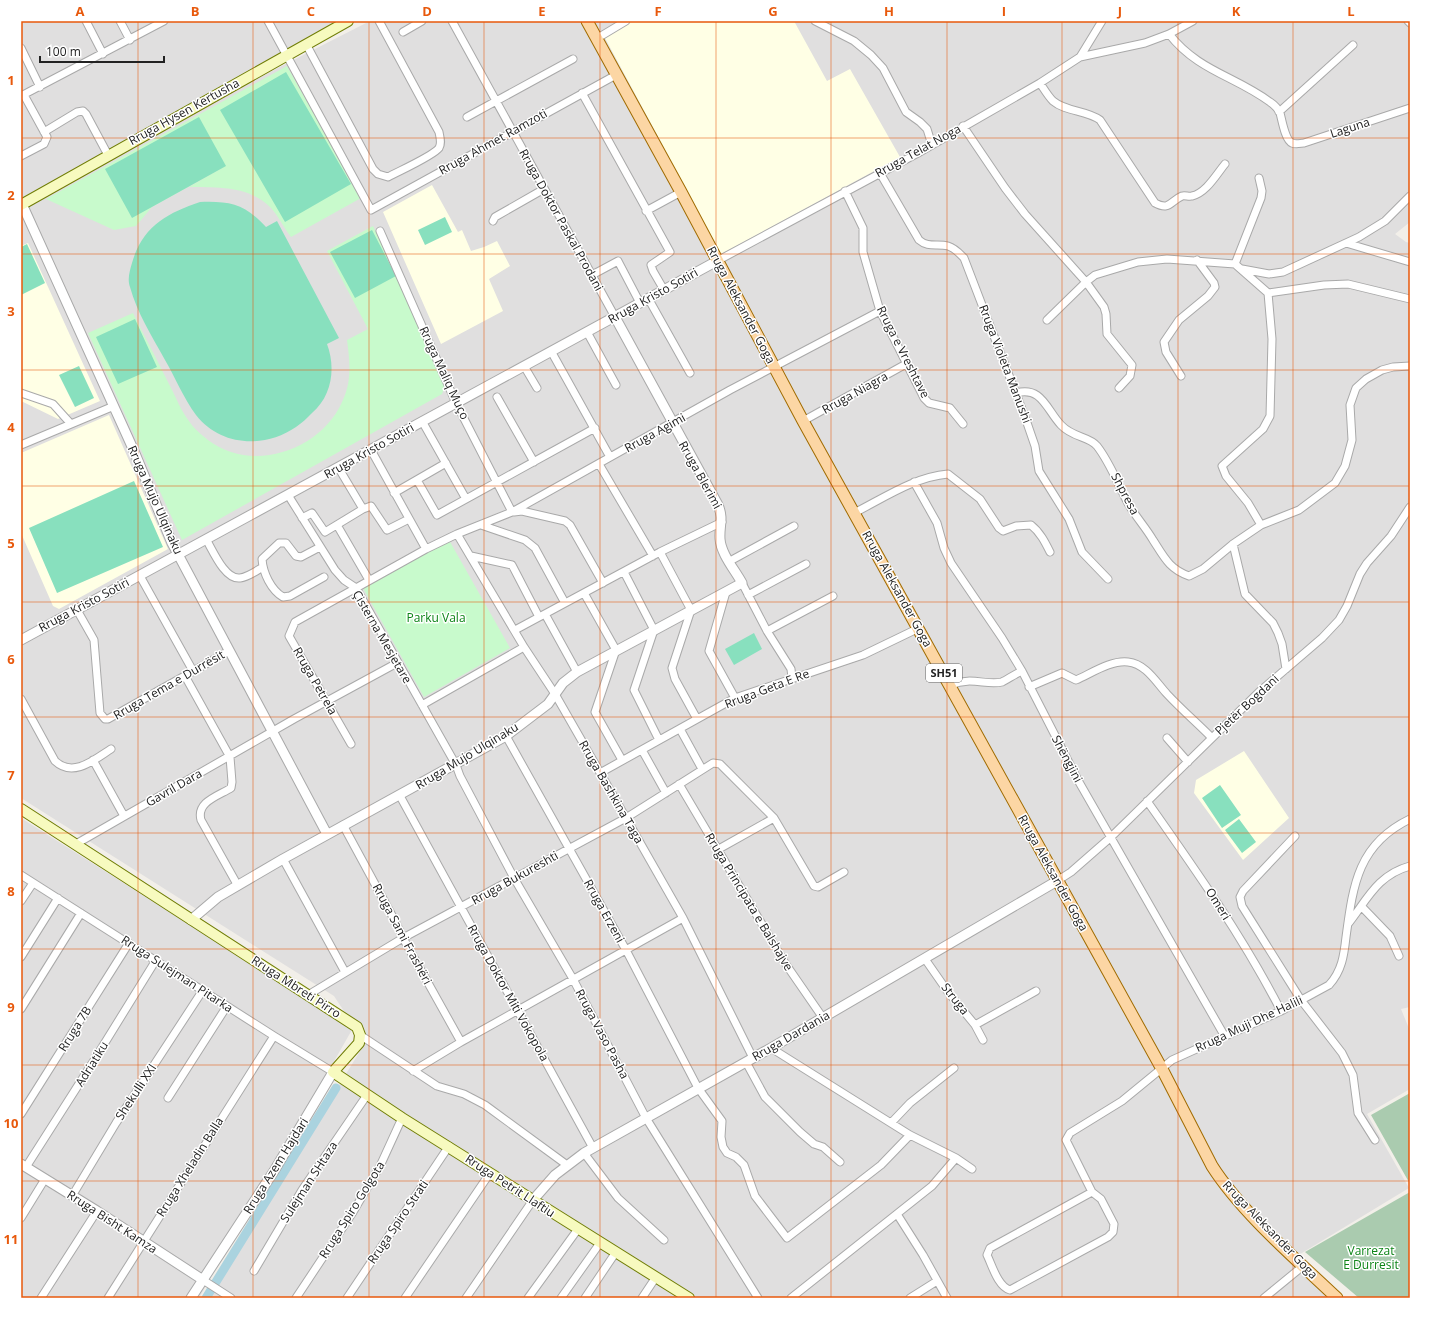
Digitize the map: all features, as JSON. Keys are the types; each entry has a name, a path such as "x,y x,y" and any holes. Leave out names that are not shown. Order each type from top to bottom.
{"main road":[{"name":"Rruga Hysen Kertusha","path":"21,203 348,21"},
{"name":"Rruga Aleksander Goga","path":"586,21 681,192 803,421 951,685 1057,881 1162,1069 1220,1178 1265,1229 1337,1298"},
{"name":"Rruga Mbreti Pirro","path":"21,809 357,1027 360,1035"},
{"name":"Rruga Azem Hajdari","path":"333,1072 359,1043 360,1035"},
{"name":"Rruga Petrit Llaftiu","path":"333,1072 402,1118 449,1146 689,1298"}],"street":[{"path":"86,21 103,54"},
{"path":"120,21 130,40"},
{"path":"21,156 44,144 47,137 22,96 164,21"},
{"path":"268,21 285,55"},
{"path":"306,44 373,169 378,174 388,177 431,154 438,149 441,142 439,132 379,21"},
{"path":"403,32 422,21"},
{"name":"Rruga Doktor Paskal Prodani","path":"452,21 615,317"},
{"path":"596,39 626,21"},
{"path":"815,21 854,41 883,68 906,112 927,129 932,145"},
{"name":"Rruga Telat Noga","path":"717,261 932,145 1040,83 1080,57 1102,21"},
{"path":"1080,57 1145,43 1169,34 1193,21"},
{"path":"1169,34 1180,48 1204,66 1270,102 1279,112 1353,45"},
{"path":"21,48 40,87"},
{"name":"Rruga Ahmet Ramzoti","path":"285,55 371,210 616,75"},
{"path":"467,117 573,60"},
{"path":"1040,83 1053,101 1060,106 1093,115 1100,120 1155,203 1161,206 1168,206 1183,196 1191,196 1204,190 1224,164"},
{"path":"582,93 670,252 652,265 653,271 664,290"},
{"name":"Laguna","path":"1279,112 1290,142 1293,144 1304,143 1410,108"},
{"path":"44,132 77,112 83,111 108,155"},
{"path":"963,126 1005,188 1025,214 1086,282 1104,307 1106,314 1107,334 1132,365 1130,376 1119,388"},
{"name":"Rruga Violeta Manushi","path":"880,173 920,240 927,245 947,246 953,248 964,258 1035,446 1039,471 1069,519 1082,552 1108,579"},
{"path":"1238,266 1261,198 1262,191 1259,178"},
{"path":"493,221 495,217 544,189"},
{"path":"646,211 681,192"},
{"name":"Rruga e Vreshtave","path":"845,192 863,228 863,252 880,311 906,364 924,398 929,403 950,408 963,424"},
{"path":"1047,320 1095,275 1138,262 1167,258 1197,260 1238,266 1269,274 1283,272 1346,243 1385,221 1410,196"},
{"name":"Rruga Mujo Ulqinaku","path":"21,203 114,406 172,543 327,834"},
{"name":"Rruga Maliq Muço","path":"380,231 456,403 512,512"},
{"path":"1346,243 1410,262"},
{"path":"1181,376 1166,352 1164,342 1179,320 1208,296 1215,287 1214,283 1197,260"},
{"path":"592,275 618,261 690,373"},
{"name":"Rruga Kristo Sotiri","path":"21,640 717,261"},
{"path":"1238,266 1268,293 1272,339 1270,416 1263,429 1222,466 1226,476 1248,503 1261,525"},
{"path":"1268,293 1324,285 1348,284 1410,299"},
{"name":"Rruga Agimi","path":"426,549 457,534 512,512 672,424 730,390 880,311"},
{"name":"Rruga Blerimi","path":"615,317 672,424 718,505 722,522 720,537 721,546 767,631 791,669 792,678"},
{"path":"587,332 616,385"},
{"path":"551,351 610,457"},
{"name":"Rruga Niagra","path":"803,421 906,364"},
{"path":"524,366 537,388"},
{"path":"1286,669 1282,644 1273,623 1245,594 1233,544 1261,525 1299,510 1335,483 1345,466 1352,440 1350,405 1356,388 1366,379 1382,370 1393,367 1410,366"},
{"name":"Shpresa","path":"1016,393 1026,390 1037,395 1061,425 1070,433 1080,438 1090,439 1096,445 1114,474 1130,506 1170,565 1183,574 1189,576 1194,574 1233,544"},
{"path":"21,393 53,404 71,424"},
{"path":"497,397 534,462"},
{"path":"21,445 114,406"},
{"path":"422,421 466,499"},
{"path":"417,480 437,515 595,428"},
{"path":"371,450 426,549"},
{"path":"394,493 446,463"},
{"path":"599,464 653,556"},
{"path":"338,467 363,509"},
{"path":"854,513 914,482 936,475 948,474 980,499 999,528 1004,531 1016,526 1031,525 1040,534 1050,552"},
{"name":"Shëngjini","path":"914,482 937,523 944,548 951,563 1002,638 1022,671 1029,687 1110,837 1224,1035"},
{"name":"Çisterna Mesjetare","path":"288,495 320,547 344,580 356,588 397,664 456,765"},
{"path":"302,518 312,513 325,532 363,509 371,506 387,530 408,519"},
{"name":"Pjetër Bogdani","path":"1057,881 1071,872 1110,837 1212,737 1322,638 1339,620 1347,606 1360,574 1367,563 1391,536 1410,508"},
{"path":"512,512 522,511 565,521 570,524 603,583"},
{"path":"515,630 660,552 722,522"},
{"path":"337,525 369,580"},
{"path":"481,525 525,540 535,548 565,603"},
{"path":"730,561 794,526"},
{"name":"Rruga Bashkina Taga","path":"457,534 524,647 555,694 683,918 750,1060 751,1069 760,1090 765,1097 800,1132 814,1144 823,1147 840,1162"},
{"path":"206,539 227,574 238,579 245,577 263,567"},
{"path":"320,547 301,557 293,553 286,543 279,543 262,559 263,567 275,592 283,597 290,596 324,577"},
{"name":"Rruga Petrela","path":"351,744 289,636 291,628 294,622 426,549"},
{"path":"660,552 691,610 672,668 676,679 697,719"},
{"path":"471,556 512,565 577,672"},
{"path":"748,595 806,564"},
{"path":"624,572 654,630 634,690 659,740"},
{"path":"140,576 193,671"},
{"name":"Rruga Mujo Ulqinaku","path":"191,920 218,897 283,859 343,825 400,796 506,736 548,704 563,684 577,672 742,583"},
{"path":"726,592 709,651 735,698"},
{"path":"584,593 616,650 596,712 622,760"},
{"path":"767,631 834,596"},
{"name":"Rruga Tema e Durrësit","path":"77,610 94,640 100,713 103,718 108,719 229,650"},
{"name":"Rruga Geta E Re","path":"600,773 735,698 863,655 919,628"},
{"path":"422,705 524,647"},
{"path":"1029,687 1062,673 1076,680 1110,664 1128,662 1140,666 1151,674 1167,694 1212,737"},
{"name":"Gavril Dara","path":"76,844 230,757 272,731 397,664"},
{"path":"951,685 959,682 974,680 1001,682 1022,671"},
{"path":"185,676 230,757 231,788 205,803 199,814 200,820 238,886"},
{"path":"21,699 55,761 60,766 77,768 112,749"},
{"path":"680,729 702,769"},
{"name":"Rruga Erzeni","path":"506,736 626,950 698,1088 722,1121 721,1137 727,1153 736,1157 744,1165 755,1196 787,1238 881,1165 910,1135"},
{"path":"1167,738 1188,762"},
{"path":"642,750 666,793"},
{"path":"93,760 124,816"},
{"name":"Rruga Bukureshti","path":"308,995 403,938 462,908 514,878 626,818 702,769 714,763 720,764 774,818"},
{"name":"Rruga Vaso Pasha","path":"456,765 460,776 514,878 573,979 646,1118 758,1298"},
{"name":"Rruga Principata e Balshajve","path":"679,784 784,963 823,1018"},
{"name":"Rruga Doktor Miti Vokopola","path":"400,796 593,1148"},
{"name":"Omeri","path":"1147,801 1225,915 1264,978 1281,1012"},
{"path":"717,850 774,818 814,886 818,887 844,872"},
{"name":"Rruga Muji Dhe Halili","path":"1092,1192 1066,1140 1070,1133 1122,1101 1172,1060 1224,1035 1281,1012 1329,985 1335,979 1342,964 1354,885 1368,853 1381,837 1410,819"},
{"name":"Rruga Sami Frashëri","path":"343,825 396,921 403,938 461,1042"},
{"path":"1295,836 1243,892 1240,897 1242,906 1301,1000 1342,1053 1353,1075 1358,1113 1375,1140"},
{"path":"283,859 345,972"},
{"path":"1348,924 1374,887 1390,874 1410,866"},
{"name":"Rruga Sulejman Pitarka","path":"21,875 333,1072"},
{"name":"Rruga Dardania","path":"533,1200 555,1175 584,1153 771,1048 1057,881"},
{"path":"21,901 33,883"},
{"path":"21,956 58,898"},
{"path":"1362,906 1390,936 1399,956"},
{"path":"21,1009 81,913"},
{"path":"413,1071 461,1042 519,1011 683,918"},
{"name":"Rruga 7B","path":"21,1114 129,943"},
{"name":"Struga","path":"925,959 948,992 975,1025 983,1040"},
{"name":"Adriatiku","path":"23,1166 94,1062 156,960"},
{"name":"Shekulli XXI","path":"72,1196 116,1123 203,990"},
{"path":"975,1025 1036,991"},
{"path":"168,1098 227,1006"},
{"name":"Rruga Mbreti Pirro","path":"360,1035 437,1086 464,1094 485,1105 567,1165"},
{"name":"Rruga Xheladin Balla","path":"108,1298 274,1036"},
{"path":"771,1048 910,1135 956,1158 972,1169"},
{"path":"891,1122 910,1104 954,1068"},
{"name":"Rruga Azem Hajdari","path":"191,1298 205,1282 333,1072"},
{"name":"Sulejman SHtaza","path":"254,1271 298,1197 367,1095"},
{"name":"Rruga Spiro Golgota","path":"296,1298 353,1212 380,1166 402,1118"},
{"name":"Rruga Spiro Strati","path":"347,1298 449,1146"},
{"path":"584,1153 618,1198 664,1240"},
{"path":"791,1298 932,1186 956,1158"},
{"name":"Rruga Bisht Kamza","path":"23,1166 98,1211 205,1282"},
{"path":"406,1298 490,1173"},
{"path":"21,1218 45,1179"},
{"path":"1092,1192 1101,1199 1114,1224 1113,1232 1108,1237 1010,1290 1006,1289 987,1255 990,1248 1092,1192"},
{"path":"466,1298 533,1200"},
{"path":"41,1298 98,1211"},
{"path":"897,1214 923,1255 947,1298"},
{"path":"528,1298 578,1229"},
{"path":"561,1298 600,1243"},
{"path":"586,1298 616,1252"},
{"path":"1264,1298 1304,1266"},
{"path":"642,1298 656,1278"},
{"path":"910,1298 937,1281"},
{"path":"205,1282 224,1295"}],"shaded area":[{"path":"21,21 345,21 21,199"},
{"path":"370,21 1410,21 1410,222 1395,234 1406,242 1410,243 1410,493 1408,499 1410,496 1410,1007 1401,1009 1410,1031 1410,1089 1367,1114 1409,1188 1292,1259 1332,1298 208,1298 365,1043 334,996 21,798 21,210 266,74"},
{"path":"630,21 794,21 827,81 850,69 900,157 721,254 605,38"},
{"path":"432,185 458,232 462,230 471,251 497,241 510,266 489,279 503,311 441,344 383,212"},
{"path":"28,243 100,401 58,419 21,401 21,246"},
{"path":"109,415 168,549 59,609 53,606 21,533 21,453"},
{"path":"1244,751 1289,818 1243,860 1194,793 1196,780"},
{"path":"21,818 353,1028 199,1298 21,1298"}],"green space":[{"path":"287,66 361,198 291,237 270,207 252,195 232,189 189,187 226,166 132,218 152,207 136,226 114,230 46,199"},
{"path":"286,72 351,184 285,222 220,110"},
{"path":"199,117 226,166 132,218 105,169"},
{"path":"200,202 229,203 251,213 266,227 277,221 339,338 327,344 331,363 330,381 328,390 319,406 298,425 284,434 270,439 243,441 230,438 217,433 196,415 145,324 129,284 130,272 136,250 149,231 157,223 177,211"},
{"path":"445,217 452,232 425,245 418,230"},
{"path":"373,226 399,279 445,386 442,394 182,540 88,333 133,313 181,408 191,424 198,431 208,440 226,450 245,455 264,456 284,452 302,444 318,433 332,419 342,402 349,379 347,340 368,329 327,251"},
{"path":"372,230 396,276 355,298 330,252"},
{"path":"27,244 45,283 21,295 21,247"},
{"path":"135,319 157,367 118,384 96,337"},
{"path":"79,366 94,398 75,407 59,375"},
{"path":"134,481 163,547 57,593 29,528"},
{"name":"Parku Vala","path":"449,540 510,648 424,697 363,588"},
{"path":"754,633 762,649 734,665 725,649"},
{"path":"1220,785 1241,815 1222,828 1202,798"},
{"path":"1239,819 1256,842 1242,853 1225,830"},
{"path":"1410,1093 1410,1184 1371,1115"},
{"name":"Varrezat E Durresit","path":"1410,1192 1410,1298 1359,1298 1305,1252"}],"waterway":[{"path":"206,1298 336,1088"}]}
